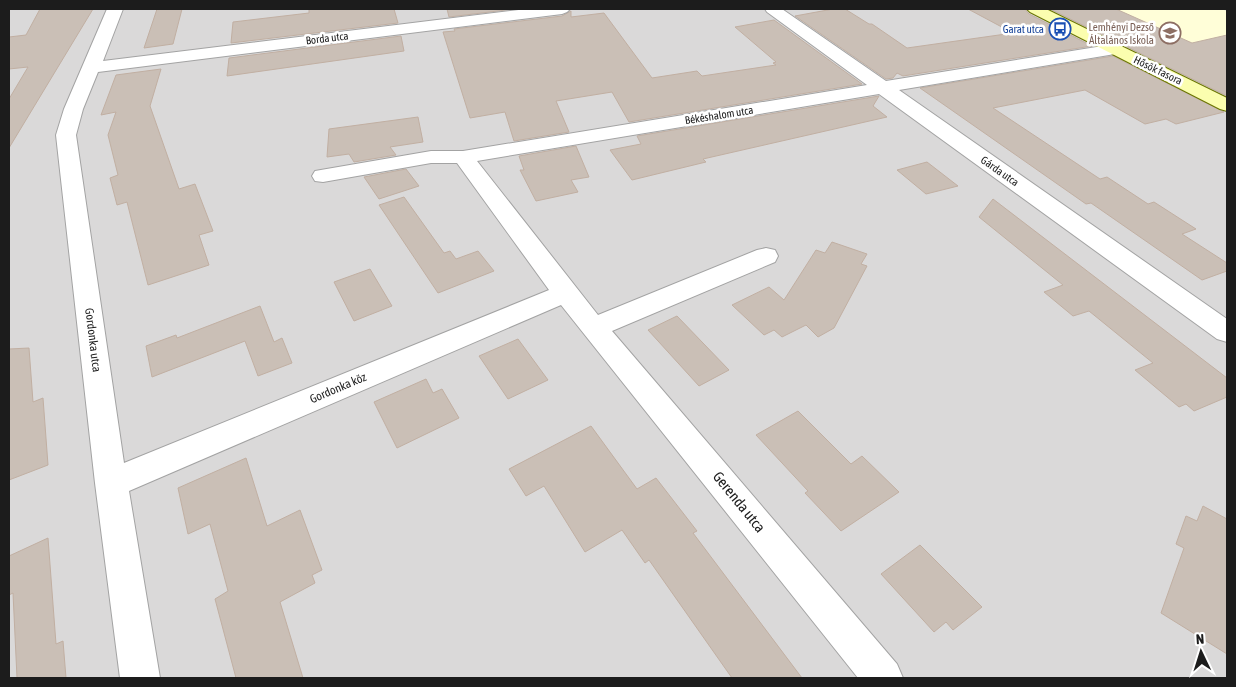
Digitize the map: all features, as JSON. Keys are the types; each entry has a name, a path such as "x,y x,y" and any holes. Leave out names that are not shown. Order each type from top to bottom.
{"street":[{"name":"Gordonka utca","path":"115,9 92,68 75,101 66,135 111,483 140,678"},
{"path":"423,9 429,25"},
{"name":"Borda utca","path":"92,68 562,9"},
{"name":"Gárda utca","path":"772,9 1227,332"},
{"name":"Hősök fasora","path":"1035,9 1227,105"},
{"name":"Békéshalom utca","path":"323,176 431,157 463,157 1116,49"},
{"name":"Gerenda utca","path":"463,157 565,293 883,678"},
{"path":"594,327 766,256"},
{"name":"Gordonka köz","path":"111,483 565,293"}],"shaded area":[{"path":"9,9 1227,9 1227,678 9,678"},
{"name":"Lemhényi Dezső Általános Iskola","path":"1062,9 1221,9 1227,11 1227,54 1182,66"}],"building":[{"path":"40,9 93,9 9,148 9,99 28,67 9,69 9,37 26,35"},
{"path":"157,9 182,9 173,44 144,48"},
{"path":"309,9 394,9 398,23 231,43 233,22 309,13"},
{"path":"447,9 514,9 449,17"},
{"path":"833,9 845,9 872,24 907,48 1013,33 968,9 1025,9 1029,14 1092,46 903,76 897,73 893,78 886,79 795,16"},
{"path":"1050,9 1116,9 1192,43 1227,35 1227,96"},
{"path":"571,11 571,17 604,13 652,78 697,71 702,76 776,65 773,63 776,62 735,27 774,20 862,84 629,122 612,92 556,101 569,132 514,141 505,112 470,118 443,32 455,31 454,29 562,16"},
{"path":"401,36 404,51 227,76 229,58"},
{"path":"1113,56 1224,112 1176,124 1166,119 1145,124 1085,90 993,108 1100,179 1107,177 1148,204 1154,202 1196,229 1182,234 1227,263 1227,271 1202,280 1091,203 1086,204 920,88"},
{"path":"161,69 150,106 179,189 195,184 213,231 199,235 209,265 148,285 127,202 117,205 110,178 118,175 108,135 116,112 101,115 116,75"},
{"path":"879,96 873,106 887,117 703,159 706,162 632,180 610,150 641,144 637,136"},
{"path":"418,117 423,142 390,147 396,155 354,162 349,154 327,157 329,129"},
{"path":"576,146 589,177 571,180 578,192 536,201 520,170 524,170 519,156"},
{"path":"927,162 958,186 926,194 897,170"},
{"path":"406,169 419,186 379,199 364,177"},
{"path":"404,197 444,253 450,251 456,259 478,251 494,271 438,293 379,205"},
{"path":"993,199 1227,378 1227,397 1194,411 1186,404 1179,407 1135,370 1153,363 1089,311 1073,316 1044,292 1063,285 979,217"},
{"path":"832,242 867,254 861,264 867,266 834,328 818,337 806,325 782,337 774,330 764,335 732,305 769,287 784,300 816,250 825,253"},
{"path":"370,269 392,306 354,321 334,282"},
{"path":"260,306 274,342 282,338 292,363 258,376 245,341 152,377 146,346 176,335 177,338"},
{"path":"677,316 729,370 699,386 648,330"},
{"path":"518,339 548,380 508,399 479,356"},
{"path":"29,348 33,402 43,398 48,465 9,480 9,349"},
{"path":"426,379 433,393 442,389 459,418 397,448 374,402"},
{"path":"798,411 851,464 862,456 899,492 841,531 805,493 808,491 756,435"},
{"path":"591,426 637,489 656,478 697,531 693,533 802,678 732,678 649,560 645,563 622,530 585,552 544,486 526,496 509,469"},
{"path":"246,458 267,526 300,510 322,570 312,575 315,583 280,602 303,678 236,678 215,599 228,591 210,524 188,534 178,488"},
{"path":"1203,506 1227,519 1227,654 1161,613 1184,548 1176,544 1186,516 1197,521"},
{"path":"48,538 56,644 63,641 66,678 17,678 13,593 9,595 9,556"},
{"path":"920,545 982,607 953,630 946,622 934,632 881,574"}],"place":[{"name":"Garat utca","path":"1060,29"},
{"name":"Lemhényi Dezső Általános Iskola","path":"1170,33"}]}
